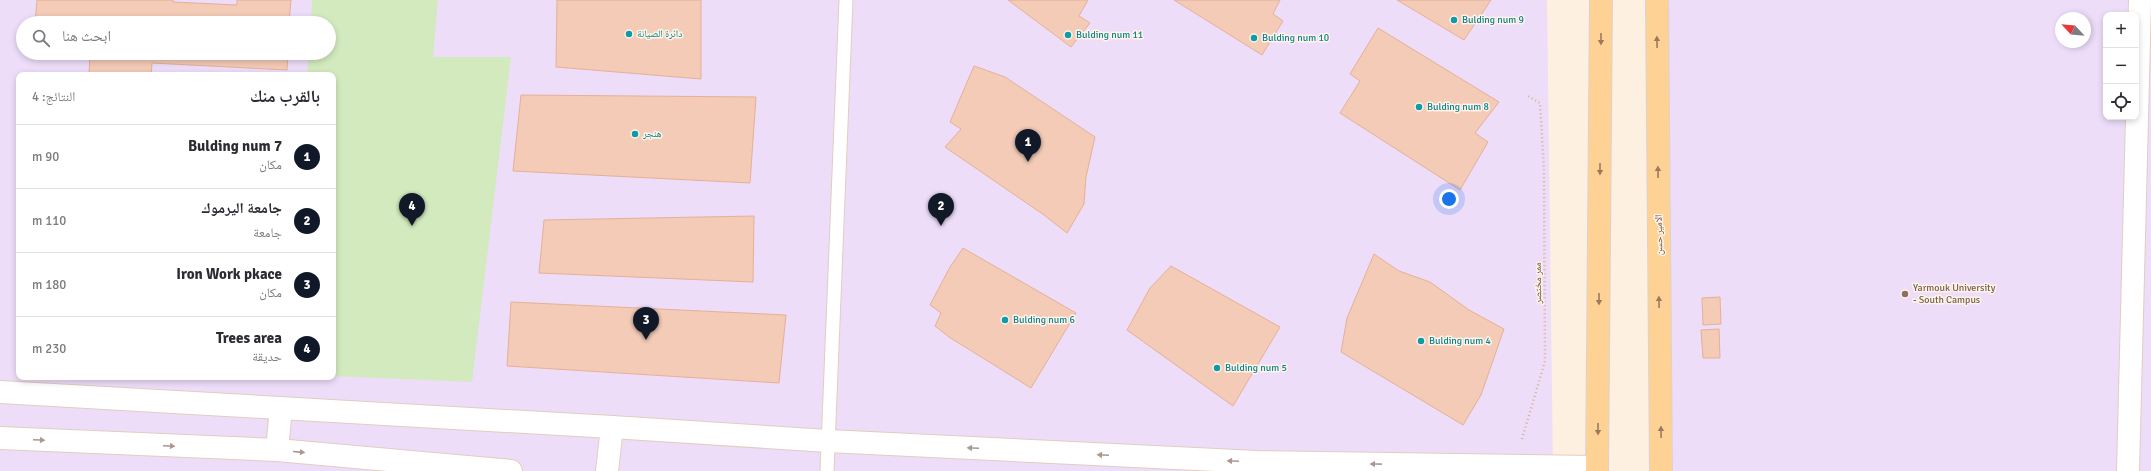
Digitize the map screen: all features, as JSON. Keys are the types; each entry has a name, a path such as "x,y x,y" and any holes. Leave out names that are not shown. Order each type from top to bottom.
{"main road":[{"path":"1597,469 1601,0"},
{"name":"الامير حسن","path":"1657,0 1661,471"}],"street":[{"path":"2128,471 2140,0"},
{"path":"0,392 612,427 1257,467 1597,469"},
{"path":"277,450 280,408"},
{"path":"607,471 612,427"},
{"path":"0,438 277,450 510,471"}],"lane":[{"path":"827,471 846,0"}],"path":[{"name":"ممر مختصر","path":"1518,444 1522,439 1545,361 1544,170 1540,103 1526,95"}],"shaded area":[{"path":"0,0 1547,0 1553,471 0,471"},
{"name":"Yarmouk University - South Campus","path":"1654,0 2151,0 2151,471 1661,471"}],"green space":[{"path":"312,0 438,0 433,57 511,57 472,382 336,376 336,72 307,72 308,60 336,60 336,16 311,16"}],"building":[{"path":"37,0 173,0 173,2 237,5 237,0 291,0 290,16 36,16"},
{"name":"دائرة الصيانة","path":"557,0 701,0 701,79 556,67"},
{"name":"Bulding num 11","path":"1008,0 1088,0 1079,16 1090,23 1071,47"},
{"name":"Bulding num 10","path":"1174,0 1280,0 1273,14 1283,21 1262,55"},
{"name":"Bulding num 9","path":"1397,0 1491,0 1464,40"},
{"name":"Bulding num 8","path":"1378,28 1499,102 1475,133 1488,142 1460,190 1340,113 1360,81 1350,74"},
{"path":"90,60 288,60 287,70 152,63 151,72 89,72"},
{"path":"974,66 1005,77 1095,137 1086,177 1084,204 1067,233 1044,215 945,147 961,129 950,122"},
{"name":"هنجر","path":"521,95 756,97 750,183 513,171"},
{"path":"754,216 753,282 539,273 544,220"},
{"name":"Bulding num 6","path":"963,248 1076,313 1031,388 949,337 935,326 941,313 930,305 950,267"},
{"name":"Bulding num 4","path":"1374,254 1399,271 1430,282 1469,310 1504,329 1481,395 1463,425 1341,352 1347,318"},
{"name":"Bulding num 5","path":"1171,266 1280,327 1233,406 1127,330 1150,288"},
{"path":"1720,297 1721,324 1703,325 1702,298"},
{"path":"511,302 786,315 779,383 507,366"},
{"path":"1719,329 1720,358 1703,358 1701,330"}],"place":[{"name":"Bulding num 9","path":"1454,20"},
{"name":"دائرة الصيانة","path":"629,34"},
{"name":"Bulding num 11","path":"1068,35"},
{"name":"Bulding num 10","path":"1254,38"},
{"name":"Bulding num 8","path":"1419,107"},
{"name":"هنجر","path":"635,134"},
{"name":"Bulding num 7","path":"1028,162"},
{"name":"Trees area","path":"412,226"},
{"name":"جامعة اليرموك","path":"941,226"},
{"name":"Yarmouk University - South Campus","path":"1905,294"},
{"name":"Bulding num 6","path":"1005,320"},
{"name":"Iron Work pkace","path":"646,340"},
{"name":"Bulding num 4","path":"1421,341"},
{"name":"Bulding num 5","path":"1217,368"}]}
